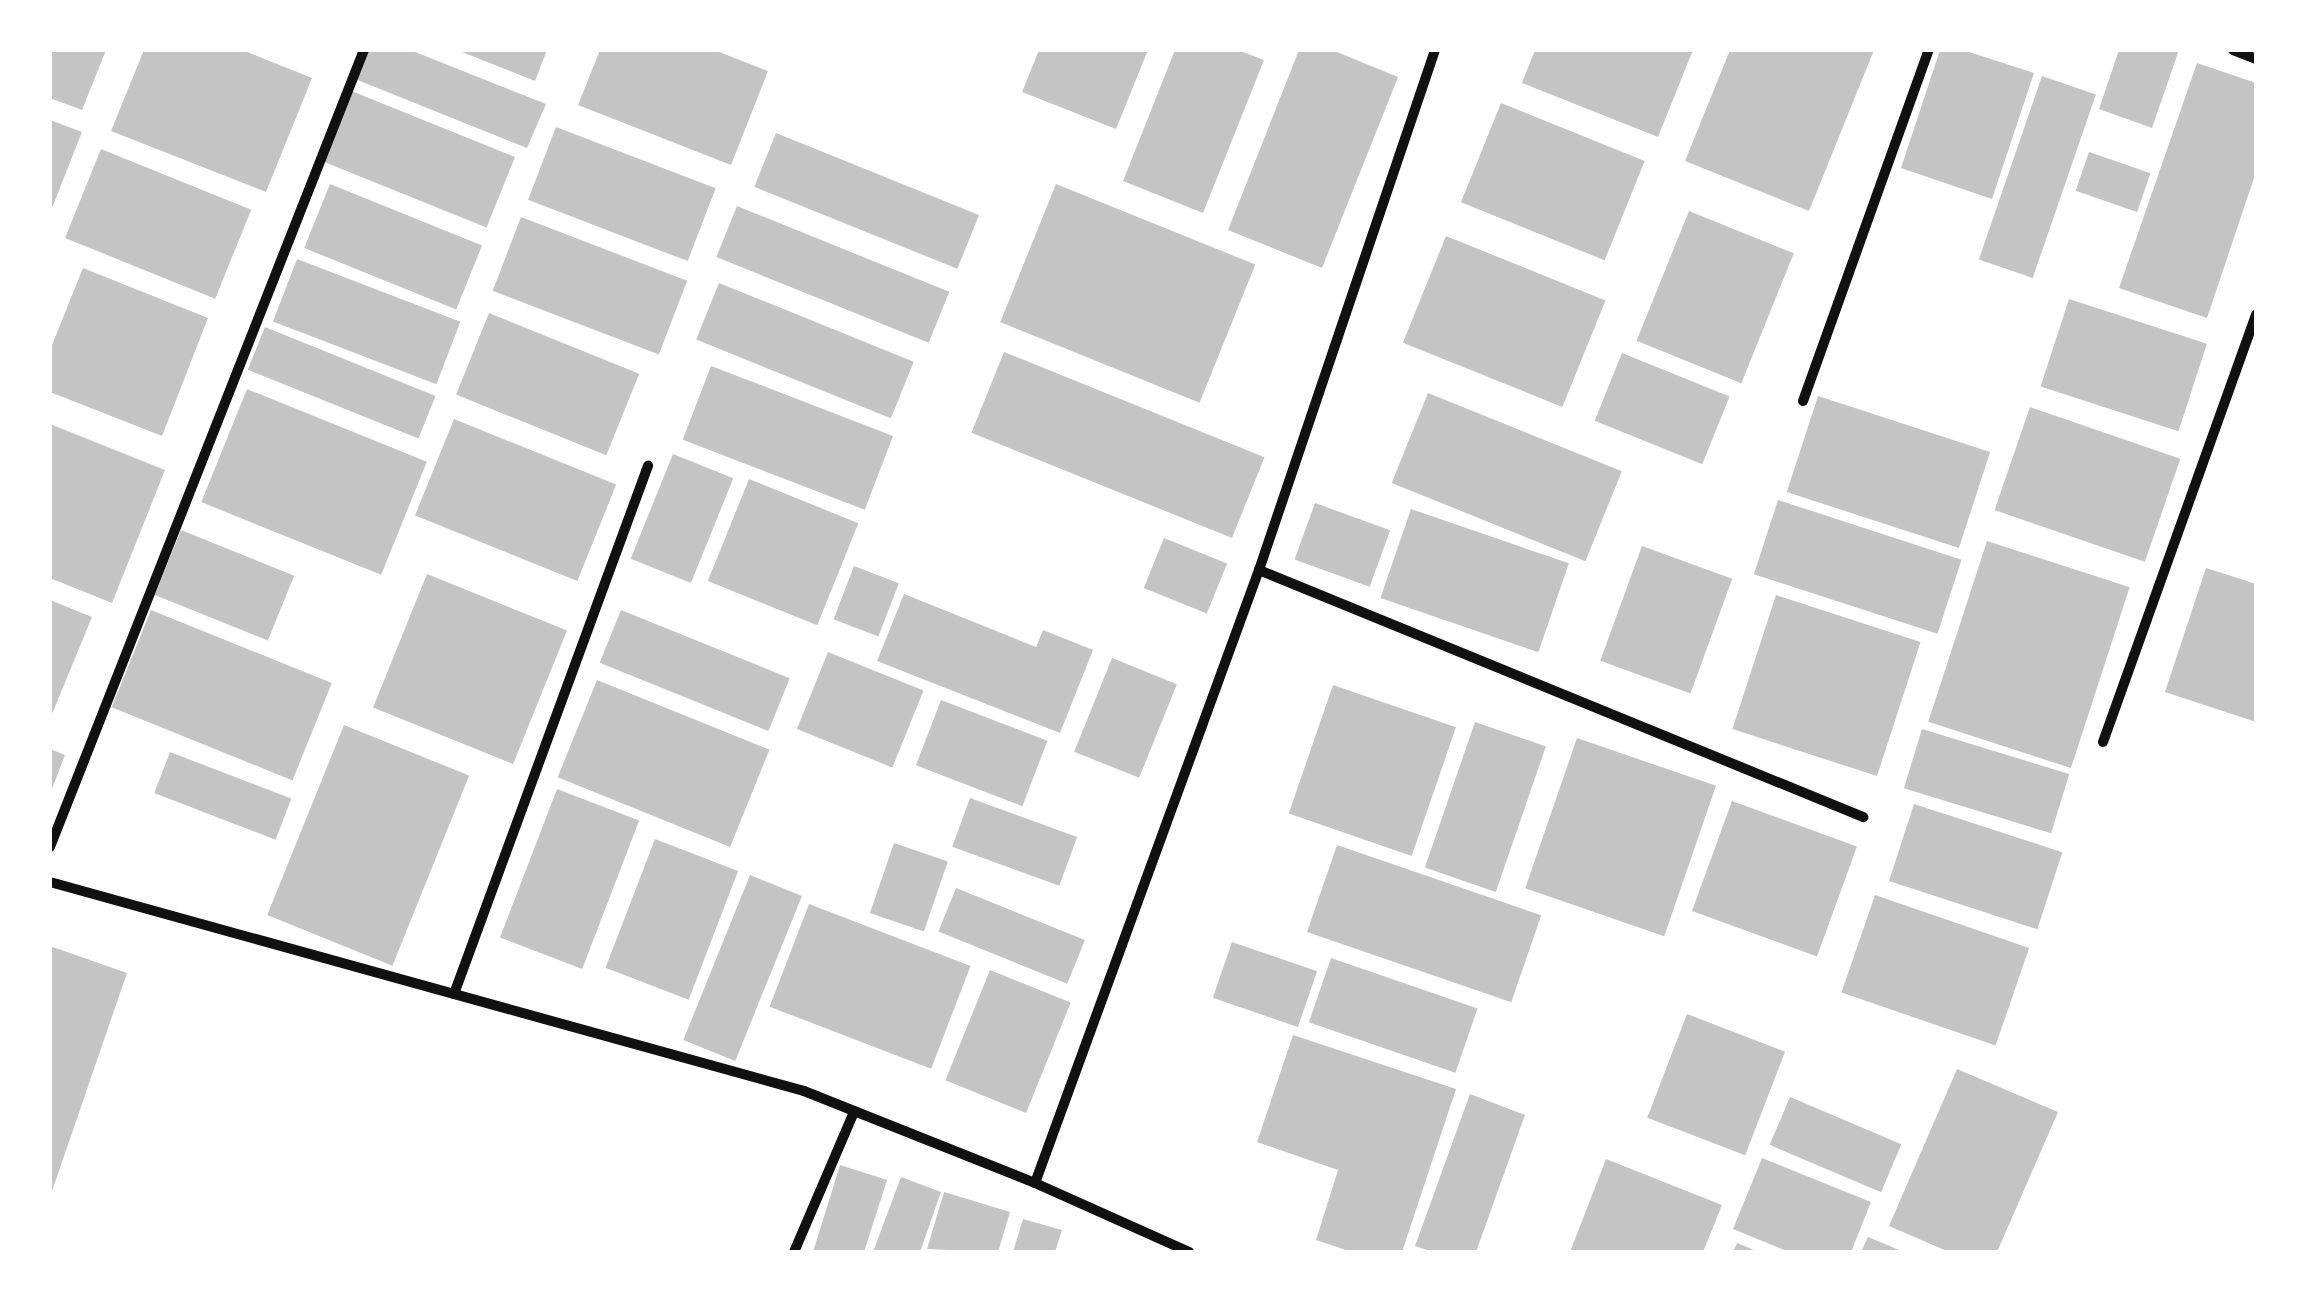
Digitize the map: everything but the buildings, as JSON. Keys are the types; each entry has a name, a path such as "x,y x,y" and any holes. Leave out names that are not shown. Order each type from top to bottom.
{"street":[{"path":"50,847 364,50"},
{"path":"1035,1183 1259,570 1435,50"},
{"path":"1803,401 1929,50"},
{"path":"2233,50 2256,59"},
{"path":"2104,742 2256,315"},
{"path":"454,994 648,466"},
{"path":"1259,570 1863,818"},
{"path":"50,882 804,1091 1035,1183 1189,1252"},
{"path":"794,1252 854,1112"}]}
